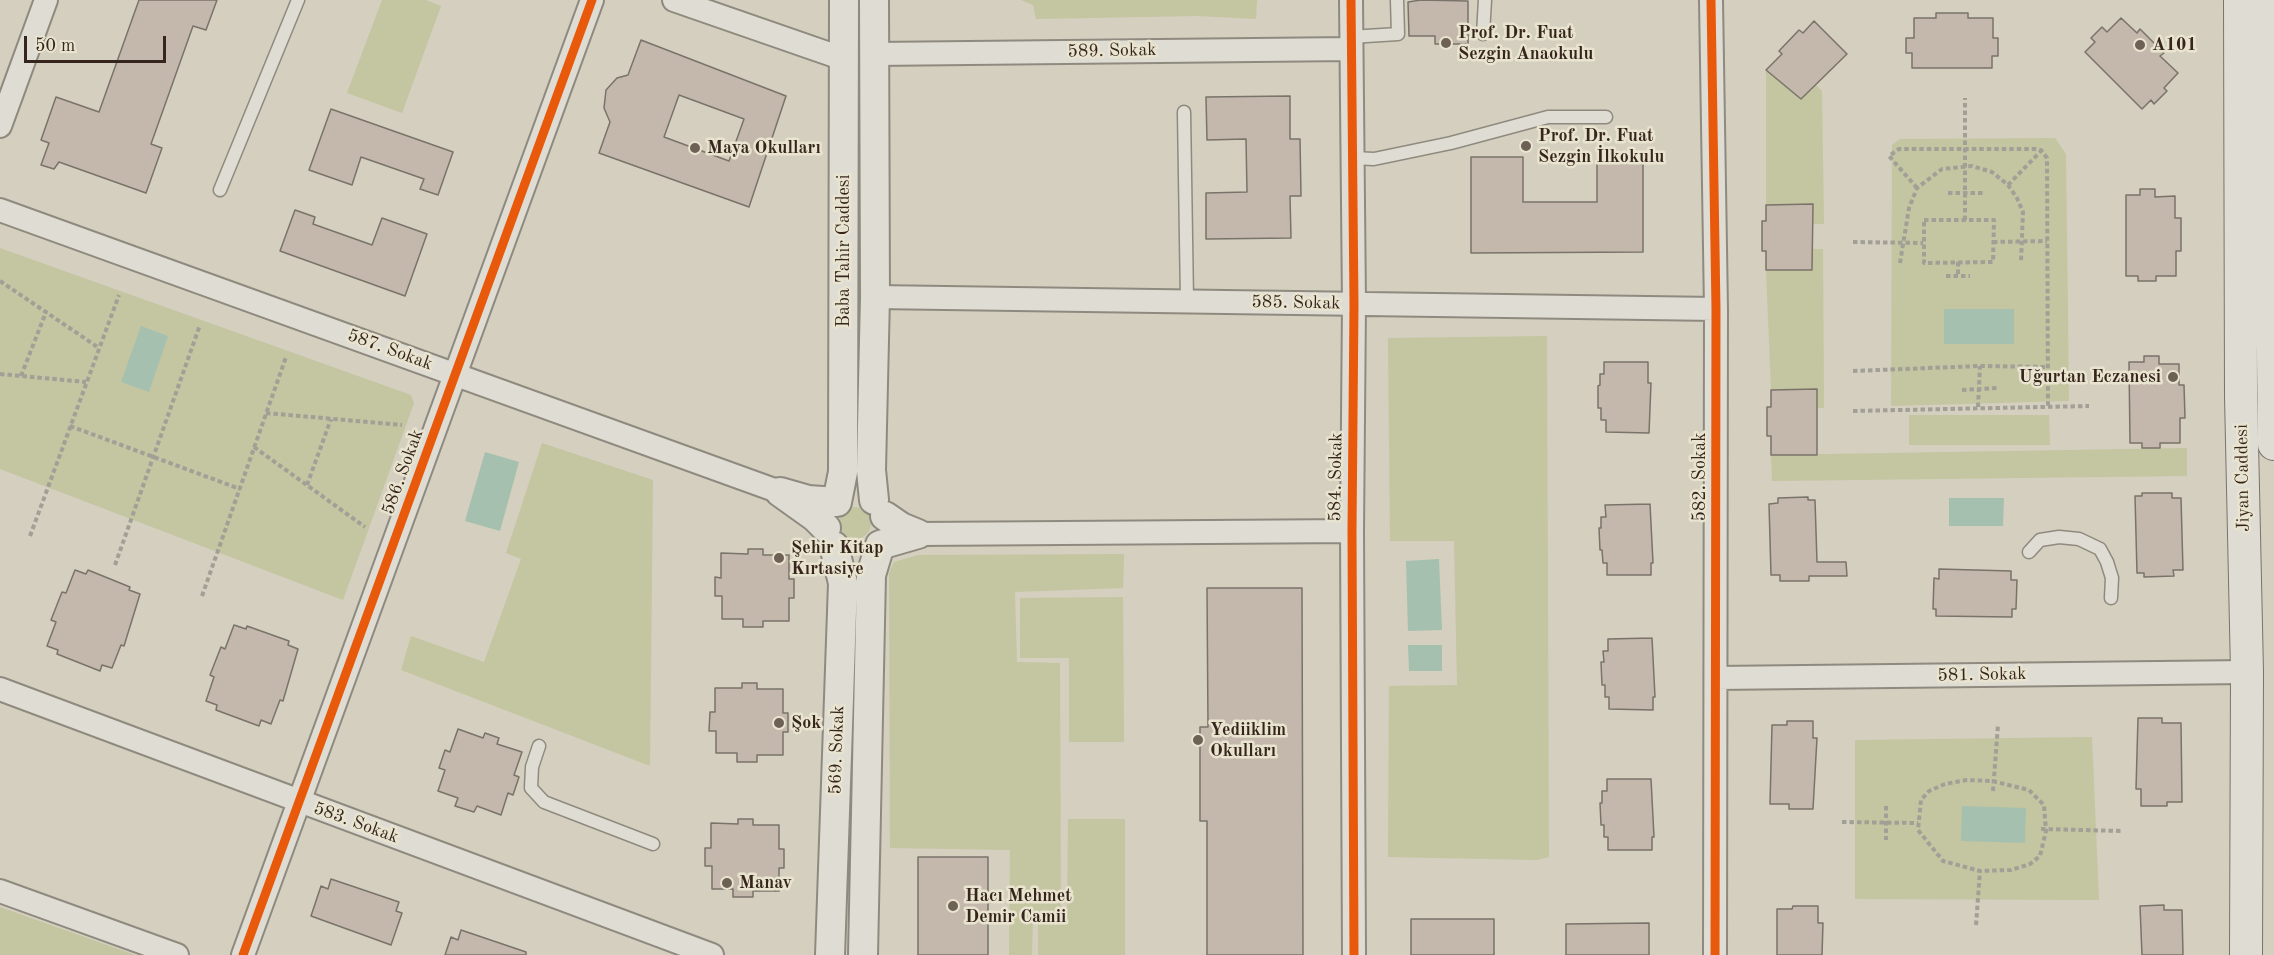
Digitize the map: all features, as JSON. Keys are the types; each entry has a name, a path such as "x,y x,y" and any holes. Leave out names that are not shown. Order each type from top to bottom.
{"main road":[{"name":"Jiyan Caddesi","path":"2240,0 2241,396 2247,672 2246,955"},
{"name":"Jiyan Caddesi","path":"2269,0 2274,444"}],"street":[{"path":"0,126 46,0"},
{"name":"586. Sokak","path":"243,955 592,0"},
{"path":"674,0 844,59"},
{"name":"Baba Tahir Caddesi","path":"837,502 843,472 844,0"},
{"name":"Baba Tahir Caddesi","path":"874,0 875,297 871,470 880,508"},
{"name":"584. Sokak","path":"1351,0 1354,304 1352,531 1354,955"},
{"name":"582. Sokak","path":"1710,0 1716,309 1715,955"},
{"name":"589. Sokak","path":"874,54 1350,43"},
{"name":"587. Sokak","path":"0,210 457,373 780,492"},
{"name":"585. Sokak","path":"875,297 1716,309"},
{"path":"780,492 808,500 837,502 855,495 880,508 900,527 918,534"},
{"path":"780,492 815,517 830,537 852,556 862,555 880,545 918,534 1352,531"},
{"path":"830,537 827,518 837,502"},
{"path":"863,955 871,575 885,536 880,508"},
{"name":"569. Sokak","path":"830,537 843,583 830,955"},
{"name":"581. Sokak","path":"1716,678 2247,672"},
{"name":"583. Sokak","path":"0,689 712,955"},
{"path":"0,891 177,955"}],"lane":[{"path":"220,190 298,0"},
{"path":"1350,43 1398,34 1397,0"},
{"path":"1483,34 1485,0"},
{"path":"1184,112 1187,301"},
{"path":"1352,158 1374,159 1451,143 1548,117 1606,117"},
{"path":"2029,552 2040,540 2059,537 2079,539 2100,549 2108,562 2112,578 2111,597"},
{"path":"539,746 532,766 531,788 544,801 653,844"}],"path":[{"path":"1965,98 1965,220"},
{"path":"1917,188 1889,156 1899,149 2041,150"},
{"path":"2008,185 2041,150"},
{"path":"2041,150 2047,158 2048,406"},
{"path":"1900,263 1909,208 1917,188 1942,169 1965,167 1992,172 2008,185 2023,212 2021,261"},
{"path":"1948,194 1984,193"},
{"path":"1924,220 1965,220 1994,220 1993,262 1924,263 1924,220"},
{"path":"1993,242 2047,241"},
{"path":"1853,242 1923,243"},
{"path":"1958,262 1958,276"},
{"path":"1946,276 1970,276"},
{"path":"0,281 99,348"},
{"path":"30,536 119,295"},
{"path":"21,376 45,312"},
{"path":"115,565 200,325"},
{"path":"202,596 286,357"},
{"path":"1853,371 1980,366 2048,367"},
{"path":"1978,407 1980,366"},
{"path":"0,374 86,382"},
{"path":"1962,390 1997,388"},
{"path":"1853,411 2089,406"},
{"path":"266,413 402,425"},
{"path":"307,485 331,419"},
{"path":"70,426 240,489"},
{"path":"254,447 365,527"},
{"path":"1993,791 1998,725"},
{"path":"1967,780 1992,781 2029,790 2044,805 2044,829 2040,856 2030,864 2011,870 1980,871 1943,861 1918,830 1918,823 1921,800 1929,791 1945,784 1967,780"},
{"path":"1886,806 1886,840"},
{"path":"1842,822 1918,823"},
{"path":"2044,829 2122,831"},
{"path":"1976,925 1980,871"}],"shaded area":[{"path":"382,0 426,0 441,6 402,113 347,93"},
{"path":"1021,0 1257,0 1256,19 1197,16 1036,19 1033,5"},
{"path":"1766,70 1801,99 1816,85 1822,91 1824,224 1813,224 1812,204 1766,205"},
{"path":"2055,138 2066,154 2069,401 1891,406 1892,145 1900,139"},
{"path":"0,248 411,395 414,403 343,600 0,469"},
{"path":"1812,249 1823,249 1824,408 1817,408 1817,389 1771,390 1766,270 1812,270"},
{"path":"1944,309 2014,309 2014,344 1944,344"},
{"path":"141,326 168,336 149,392 121,382"},
{"path":"1547,336 1549,857 1537,860 1388,857 1389,686 1457,685 1454,541 1390,541 1388,338"},
{"path":"1909,415 2049,415 2050,445 1909,445"},
{"path":"542,443 653,480 650,766 401,670 411,636 484,662 521,559 506,553"},
{"path":"2187,448 2187,476 1772,481 1771,455"},
{"path":"485,452 519,462 500,531 465,521"},
{"path":"1949,498 2004,498 2003,526 1949,526"},
{"path":"855,507 866,512 871,523 866,534 855,539 844,534 839,523 844,512"},
{"path":"1124,554 1123,588 1015,592 1017,662 1060,663 1061,914 1033,916 1032,955 1009,955 1010,850 890,848 889,573 894,562 918,555"},
{"path":"1439,559 1442,630 1408,631 1406,561"},
{"path":"1123,597 1124,742 1069,742 1069,658 1020,658 1020,598"},
{"path":"1408,645 1442,645 1442,671 1409,671"},
{"path":"2092,737 2099,900 1855,899 1855,740"},
{"path":"1962,806 2026,808 2025,843 1961,841"},
{"path":"1068,819 1125,819 1125,955 1038,955 1038,922 1067,921"},
{"path":"0,907 135,955 0,955"}],"building":[{"path":"139,0 217,0 206,30 193,26 151,144 162,148 146,193 59,162 54,169 41,165 49,143 41,140 56,97 99,112"},
{"path":"1468,1 1468,44 1435,44 1435,36 1409,36 1408,2"},
{"path":"1936,13 1968,13 1968,18 1993,18 1993,38 1998,38 1998,56 1992,56 1992,68 1912,68 1912,53 1906,53 1906,38 1914,38 1914,18 1936,18"},
{"path":"2121,18 2137,33 2140,29 2164,53 2160,56 2178,73 2164,88 2167,91 2154,104 2151,100 2142,109 2085,52 2095,42 2091,38 2102,27 2107,32"},
{"path":"1814,21 1847,54 1801,99 1766,70 1782,54 1779,51 1799,30 1803,33"},
{"path":"641,40 786,96 749,207 599,153 610,122 604,108 606,90 617,78 628,75","holes":["679,95 744,119 729,161 664,137"]},
{"path":"1290,96 1290,139 1300,139 1301,196 1290,196 1291,238 1206,239 1206,193 1247,192 1246,139 1207,140 1206,97"},
{"path":"331,109 453,152 438,195 420,189 424,179 361,157 352,185 309,170"},
{"path":"1471,157 1523,157 1523,202 1597,202 1597,159 1643,159 1643,252 1471,253"},
{"path":"2140,189 2155,189 2155,197 2175,196 2175,218 2181,218 2181,251 2176,251 2176,276 2156,276 2156,281 2138,281 2138,276 2126,276 2126,195 2140,195"},
{"path":"1813,204 1812,270 1766,270 1766,251 1762,251 1762,221 1766,221 1766,205"},
{"path":"295,210 315,217 313,224 372,245 382,218 427,234 405,296 280,251"},
{"path":"2144,356 2159,356 2159,364 2179,364 2179,385 2184,385 2185,418 2180,418 2180,443 2160,443 2160,448 2142,448 2142,443 2130,443 2129,362 2144,362"},
{"path":"1604,362 1648,362 1648,383 1651,383 1649,433 1606,432 1606,420 1601,420 1601,408 1598,408 1598,386 1600,385 1600,374 1604,374"},
{"path":"1817,389 1817,455 1771,455 1771,436 1767,436 1767,407 1771,407 1771,390"},
{"path":"2142,493 2172,493 2172,498 2181,498 2183,570 2173,570 2174,576 2144,577 2144,573 2137,573 2135,496 2142,496"},
{"path":"1808,497 1808,500 1815,500 1817,562 1846,562 1847,576 1809,576 1809,581 1780,581 1780,575 1771,575 1769,504 1778,503 1778,498"},
{"path":"1650,504 1653,563 1651,563 1651,575 1607,575 1607,563 1603,563 1602,550 1600,550 1599,528 1601,528 1601,517 1606,517 1605,505"},
{"path":"748,549 763,549 763,555 789,555 789,579 794,579 794,598 789,598 789,621 763,621 763,627 743,627 743,619 722,619 722,596 715,596 715,577 721,578 721,553 748,554"},
{"path":"1939,569 2011,571 2011,580 2017,580 2016,609 2012,609 2012,617 1936,616 1936,609 1933,609 1934,578 1939,579"},
{"path":"75,570 86,574 88,570 130,587 129,590 140,594 124,646 121,645 112,668 102,665 100,671 57,654 58,650 47,646 56,622 51,620 62,592 66,593"},
{"path":"1207,588 1302,588 1303,955 1207,955 1207,821 1200,821 1200,727 1208,727"},
{"path":"234,625 246,629 247,626 289,641 288,645 298,649 283,701 280,700 271,724 261,720 259,726 216,710 217,705 206,701 214,677 210,675 221,647 225,649"},
{"path":"1652,638 1655,697 1653,697 1653,710 1609,709 1609,697 1605,697 1605,685 1602,685 1601,662 1604,662 1603,651 1608,651 1608,639"},
{"path":"742,683 757,683 757,689 783,689 783,713 788,713 788,732 783,732 783,755 757,755 757,762 737,762 737,753 716,753 716,731 709,731 710,712 715,712 715,688 742,688"},
{"path":"2138,718 2162,718 2162,723 2181,723 2182,802 2167,802 2167,806 2141,806 2141,789 2136,789"},
{"path":"1787,721 1813,721 1813,738 1817,738 1813,809 1789,809 1789,804 1770,804 1772,725 1787,725"},
{"path":"458,729 483,738 485,733 499,738 497,744 522,752 514,775 519,777 513,795 508,793 501,815 477,806 474,812 455,806 458,798 438,791 445,770 439,768 445,750 450,752"},
{"path":"1607,779 1651,779 1654,837 1652,837 1652,850 1608,850 1608,837 1604,837 1604,825 1601,825 1600,803 1602,803 1602,791 1607,791"},
{"path":"738,819 753,819 753,825 779,825 779,849 784,849 784,868 779,868 779,891 753,891 753,897 733,897 733,889 712,889 712,866 705,866 705,848 711,848 711,823 738,824"},
{"name":"Hacı Mehmet Demir Camii","path":"918,857 988,857 988,955 918,955"},
{"path":"331,879 399,902 396,911 402,913 391,945 311,916 321,886 328,889"},
{"path":"2164,905 2164,910 2182,910 2183,955 2142,955 2140,906"},
{"path":"1793,906 1818,906 1818,923 1823,923 1822,955 1777,955 1777,909 1792,909"},
{"path":"1411,919 1494,919 1494,955 1411,955"},
{"path":"1649,923 1649,955 1566,955 1566,924"},
{"path":"461,930 526,952 526,955 445,955 451,937 458,940"}],"cycle path":[{"path":"243,955 592,0"},
{"path":"1351,0 1354,304 1352,531 1354,955"},
{"path":"1711,0 1716,309 1715,955"}],"place":[{"name":"Prof. Dr. Fuat Sezgin Anaokulu","path":"1446,43"},
{"name":"A101","path":"2140,45"},
{"name":"Prof. Dr. Fuat Sezgin İlkokulu","path":"1526,146"},
{"name":"Maya Okulları","path":"695,148"},
{"name":"Uğurtan Eczanesi","path":"2173,377"},
{"name":"Şehir Kitap Kırtasiye","path":"779,558"},
{"name":"Şok","path":"779,723"},
{"name":"Yediiklim Okulları","path":"1198,740"},
{"name":"Manav","path":"727,883"},
{"name":"Hacı Mehmet Demir Camii","path":"953,906"}]}
